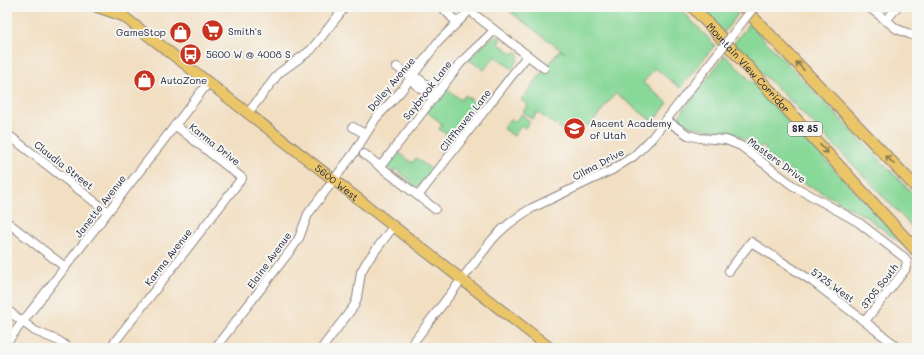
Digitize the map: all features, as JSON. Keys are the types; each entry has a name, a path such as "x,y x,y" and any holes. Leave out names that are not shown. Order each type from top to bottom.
{"highway":[{"name":"Mountain View Corridor","path":"693,7 917,251"},
{"path":"743,7 917,188"}],"main road":[{"name":"5600 West","path":"97,7 123,16"},
{"name":"5600 West","path":"115,7 123,16 550,348"}],"street":[{"path":"248,113 279,73 311,50 345,7"},
{"name":"Cilma Drive","path":"409,348 492,240 508,223 532,208 606,173 627,161 646,144 754,7"},
{"path":"869,7 897,29 917,37"},
{"path":"886,21 897,7"},
{"path":"443,8 457,23"},
{"path":"474,11 494,30 544,68"},
{"name":"Dolley Avenue","path":"334,180 354,153 379,114 398,94 434,47 457,23 474,11"},
{"name":"Saybrook Lane","path":"380,167 464,59 484,42 494,30"},
{"name":"Cliffhaven Lane","path":"418,196 527,56"},
{"path":"398,67 411,77 419,79 436,95"},
{"name":"Janette Avenue","path":"7,342 208,82"},
{"name":"Masters Drive","path":"666,120 688,135 700,138 726,140 741,146 792,185 858,222 903,256 908,262"},
{"name":"Karma Drive","path":"175,125 242,178"},
{"path":"353,127 365,134"},
{"name":"Claudia Street","path":"7,134 108,212"},
{"path":"364,154 435,209"},
{"name":"Karma Avenue","path":"110,348 242,178"},
{"name":"Elaine Avenue","path":"215,348 293,247 299,238 308,214 334,180"},
{"path":"7,222 65,267"},
{"path":"322,348 354,306 363,267 393,227"},
{"name":"5725 West","path":"729,271 751,242 812,281 899,348"},
{"name":"3705 South","path":"865,321 905,270 908,262"},
{"path":"7,310 35,331 70,348"}],"green space":[{"path":"504,7 678,7 715,45 680,88 655,68 643,83 668,103 653,122 616,93 590,125 561,129 537,112 532,119 523,112 528,105 521,100 560,50 565,53"},
{"path":"699,7 732,7 738,14 722,35"},
{"path":"749,24 917,198 917,232 803,114 732,46"},
{"path":"495,36 501,39 498,43 513,54 516,51 519,54 518,60 512,69 495,56 484,70 468,59"},
{"path":"725,55 766,96 909,249 865,216 792,175 763,152 766,148 762,145 759,149 752,143 732,133 697,128 685,124 679,120 679,116"},
{"path":"445,87 461,100 465,95 481,107 477,112 473,109 466,118 469,121 455,141 439,129 442,124 426,111"},
{"path":"521,114 530,122 525,128 521,126 514,136 503,128 511,118 515,122"},
{"path":"396,150 412,163 416,158 432,170 423,183 417,187 413,187 410,185 412,182 396,169 393,173 388,168 387,163"}],"place":[{"name":"Smith's","path":"212,31"},
{"name":"GameStop","path":"181,32"},
{"name":"5600 W @ 4008 S","path":"190,54"},
{"name":"AutoZone","path":"145,80"},
{"name":"Ascent Academy of Utah","path":"575,129"}]}
